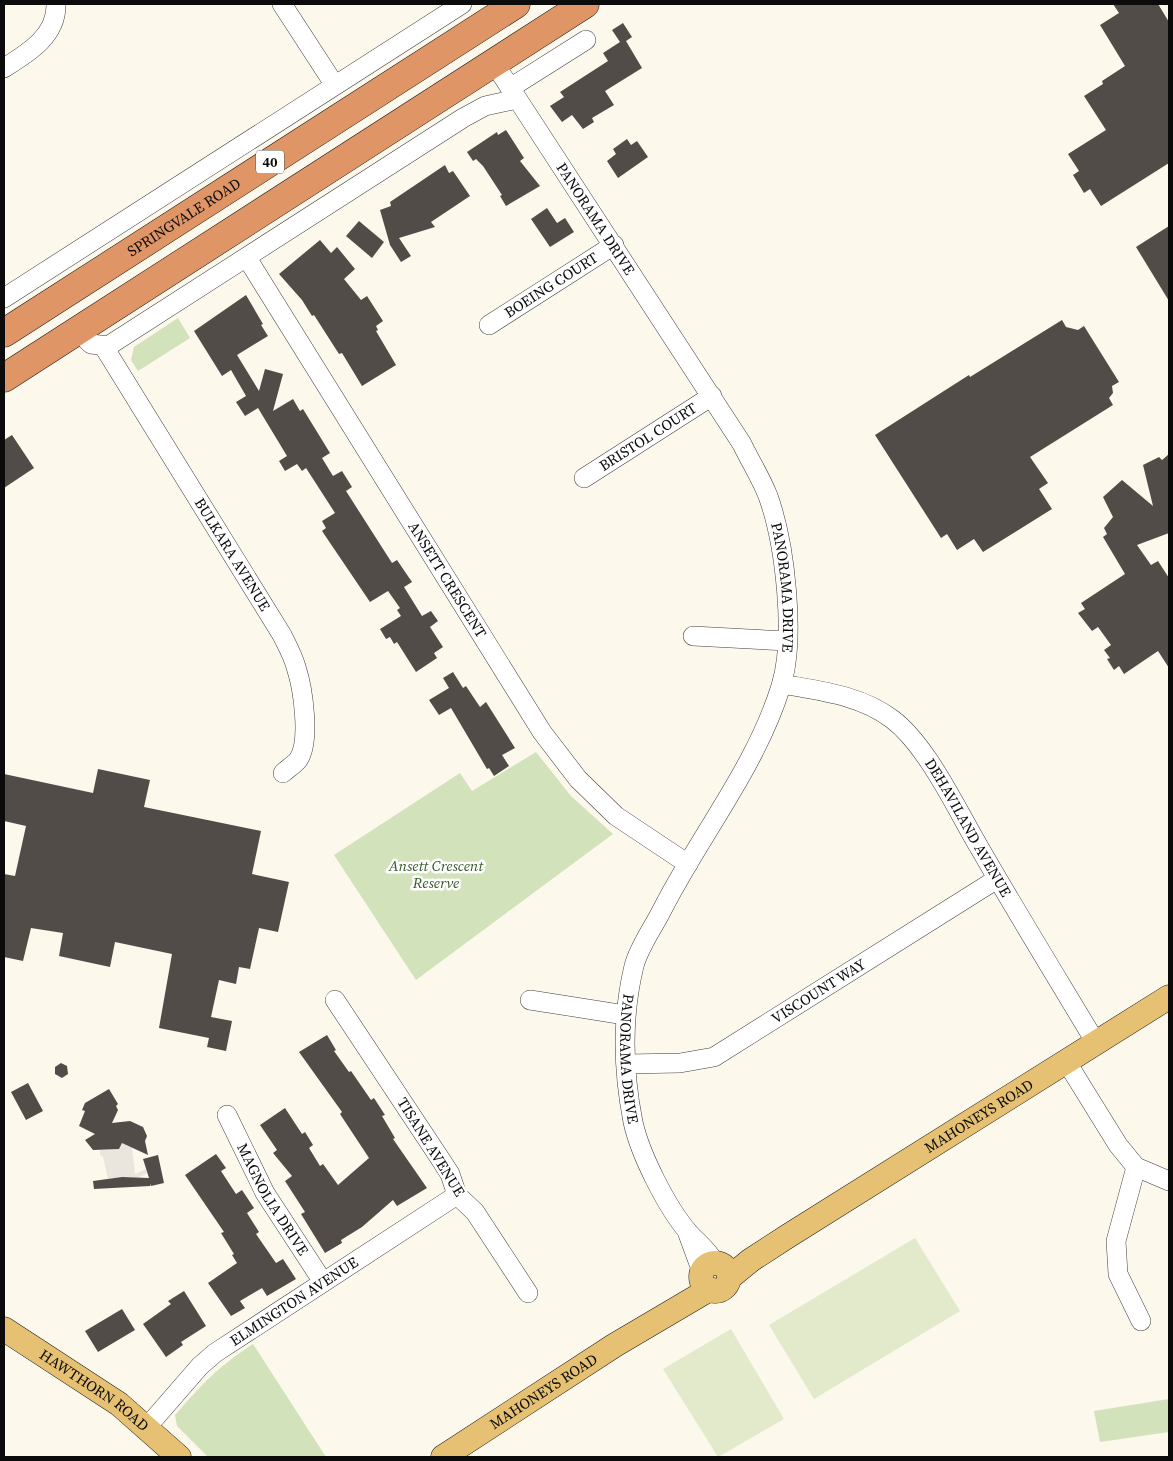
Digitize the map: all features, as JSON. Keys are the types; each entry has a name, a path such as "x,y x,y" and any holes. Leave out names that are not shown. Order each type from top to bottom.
{"highway":[{"name":"SPRINGVALE ROAD","path":"4,334 514,4"},
{"name":"40","path":"4,378 585,4"}],"main road":[{"name":"MAHONEYS ROAD","path":"444,1457 645,1326 713,1273 788,1236 1169,997"},
{"name":"HAWTHORN ROAD","path":"4,1329 95,1388 147,1427 179,1457"}],"street":[{"path":"4,68 39,44 52,24 56,12 56,4"},
{"path":"282,4 334,84"},
{"name":"SPRINGVALE ROAD","path":"4,298 334,84 462,4"},
{"path":"78,331 91,344 104,347 113,344 463,118 489,104 514,94 586,40"},
{"name":"PANORAMA DRIVE","path":"494,63 742,444 768,496 782,551 787,607 787,641 782,684 761,737 688,864 635,964 625,1015 627,1064 634,1123 640,1145 662,1191 713,1273"},
{"path":"463,118 466,81"},
{"name":"BOEING COURT","path":"489,325 614,245"},
{"name":"ANSETT CRESCENT","path":"246,258 542,732 578,779 616,816 688,864"},
{"name":"BULKARA AVENUE","path":"104,347 282,635 297,669 305,732 304,746 297,760 282,773"},
{"name":"BRISTOL COURT","path":"584,478 712,396"},
{"path":"693,636 787,641"},
{"name":"DEHAVILAND AVENUE","path":"782,684 850,697 873,706 894,720 924,755 1096,1043"},
{"name":"VISCOUNT WAY","path":"627,1064 680,1063 714,1057 997,879"},
{"name":"TISANE AVENUE","path":"336,1000 450,1174 457,1195 476,1212 528,1293"},
{"path":"530,1000 625,1015"},
{"path":"1066,1061 1118,1145 1136,1167 1169,1180"},
{"name":"MAGNOLIA DRIVE","path":"228,1115 265,1193 323,1282"},
{"path":"1136,1167 1116,1241 1118,1274 1141,1321"},
{"name":"ELMINGTON AVENUE","path":"147,1427 207,1359 457,1195"}],"green space":[{"path":"178,318 190,338 138,371 131,360 134,347"},
{"name":"Ansett Crescent Reserve","path":"536,752 571,796 613,834 416,980 334,855 460,773 472,791"},
{"path":"915,1238 960,1311 814,1399 769,1325"},
{"path":"731,1329 784,1419 718,1457 663,1369"},
{"path":"253,1344 326,1457 208,1457 177,1426 175,1415 193,1395 220,1368"},
{"path":"1169,1399 1169,1432 1100,1442 1094,1411"}],"shaded area":[{"path":"122,1143 132,1147 135,1174 146,1169 147,1173 138,1178 128,1177 130,1187 127,1187 126,1179 122,1177 108,1179 103,1157 100,1155 100,1150 119,1149"}],"building":[{"path":"1113,4 1158,4 1169,22 1169,163 1101,206 1090,189 1084,193 1073,175 1079,171 1068,154 1106,130 1084,96 1103,84 1102,81 1125,66 1100,25 1119,13"},
{"path":"623,23 632,37 626,41 642,68 605,91 614,105 592,118 594,122 583,129 572,115 562,122 550,106 564,97 560,92 608,61 603,53 620,42 612,30"},
{"path":"506,130 524,158 520,161 540,186 506,206 500,196 502,195 483,166 476,159 473,161 467,152 497,132 498,135"},
{"path":"627,139 631,145 637,141 648,157 618,178 607,161 616,154 613,149"},
{"path":"445,165 449,173 453,171 470,196 431,222 435,227 399,238 411,256 401,262 390,245 380,210 391,206 390,202"},
{"path":"547,208 557,223 565,218 574,232 550,247 531,219"},
{"path":"359,221 384,242 372,258 346,236"},
{"path":"1169,226 1169,301 1136,247"},
{"path":"320,240 331,253 337,247 355,269 344,279 361,300 367,296 383,321 376,326 378,330 376,331 396,365 362,386 342,353 339,354 314,315 312,316 302,300 279,274"},
{"path":"246,295 268,336 237,355 259,391 265,369 283,374 273,411 293,399 300,411 303,409 330,453 322,458 333,476 342,471 352,487 346,491 392,563 397,560 412,582 404,587 422,616 431,611 438,621 430,627 443,647 434,653 437,658 416,672 397,642 394,644 390,637 386,639 380,629 401,616 397,610 400,608 388,591 370,602 322,531 326,528 322,521 335,513 306,468 302,471 297,464 285,471 279,461 287,456 258,408 245,416 236,402 246,396 231,370 222,376 194,331"},
{"path":"1062,320 1066,327 1078,330 1084,326 1119,382 1112,386 1113,393 1109,398 1113,405 1030,457 1048,483 1039,489 1052,509 983,552 974,539 957,550 947,534 941,538 875,435 969,375 970,377"},
{"path":"12,435 34,468 4,488 4,440"},
{"path":"1169,454 1169,533 1137,545 1151,565 1158,561 1169,578 1169,668 1158,651 1124,674 1119,666 1114,670 1107,659 1110,658 1104,650 1111,645 1098,627 1092,631 1078,613 1085,609 1081,603 1125,574 1103,537 1107,534 1104,528 1113,517 1103,497 1122,480 1153,506 1143,465 1159,457 1162,460"},
{"path":"453,672 463,688 466,686 480,707 486,702 515,748 502,755 509,766 494,776 489,768 487,769 451,708 439,715 429,700 449,688 443,678"},
{"path":"98,769 150,780 144,807 261,831 252,874 289,882 278,932 259,928 250,969 239,967 236,984 219,980 211,1017 232,1021 226,1051 207,1047 209,1038 159,1028 172,954 115,942 110,967 59,956 63,933 31,928 23,961 4,957 4,874 15,876 26,826 4,821 4,774 93,793"},
{"path":"327,1035 336,1050 334,1051 349,1072 351,1071 371,1100 374,1098 385,1115 382,1116 395,1138 393,1139 427,1188 397,1206 393,1200 362,1227 341,1240 342,1243 325,1253 301,1214 305,1212 285,1181 292,1176 273,1153 277,1150 260,1125 285,1108 302,1134 305,1132 313,1145 309,1148 320,1166 323,1164 338,1185 369,1158 340,1114 342,1112 299,1052"},
{"path":"61,1063 67,1066 68,1074 62,1078 55,1074 55,1067"},
{"path":"28,1083 43,1111 26,1120 11,1092"},
{"path":"109,1089 118,1104 116,1106 118,1110 112,1123 130,1121 143,1127 147,1136 145,1141 148,1155 122,1143 119,1149 93,1150 85,1140 95,1134 79,1126 85,1111 82,1110 85,1103"},
{"path":"216,1154 226,1168 221,1171 236,1194 242,1190 254,1208 247,1213 259,1232 256,1234 276,1263 283,1259 296,1279 267,1296 262,1288 240,1301 245,1308 231,1316 208,1283 237,1263 232,1255 234,1254 221,1233 224,1232 185,1175"},
{"path":"158,1155 164,1183 151,1186 150,1184 150,1186 94,1189 93,1181 122,1177 149,1178 143,1159"},
{"path":"184,1291 206,1326 181,1342 183,1345 166,1357 143,1324 171,1304 168,1301"},
{"path":"122,1309 135,1330 98,1352 85,1331"}]}
